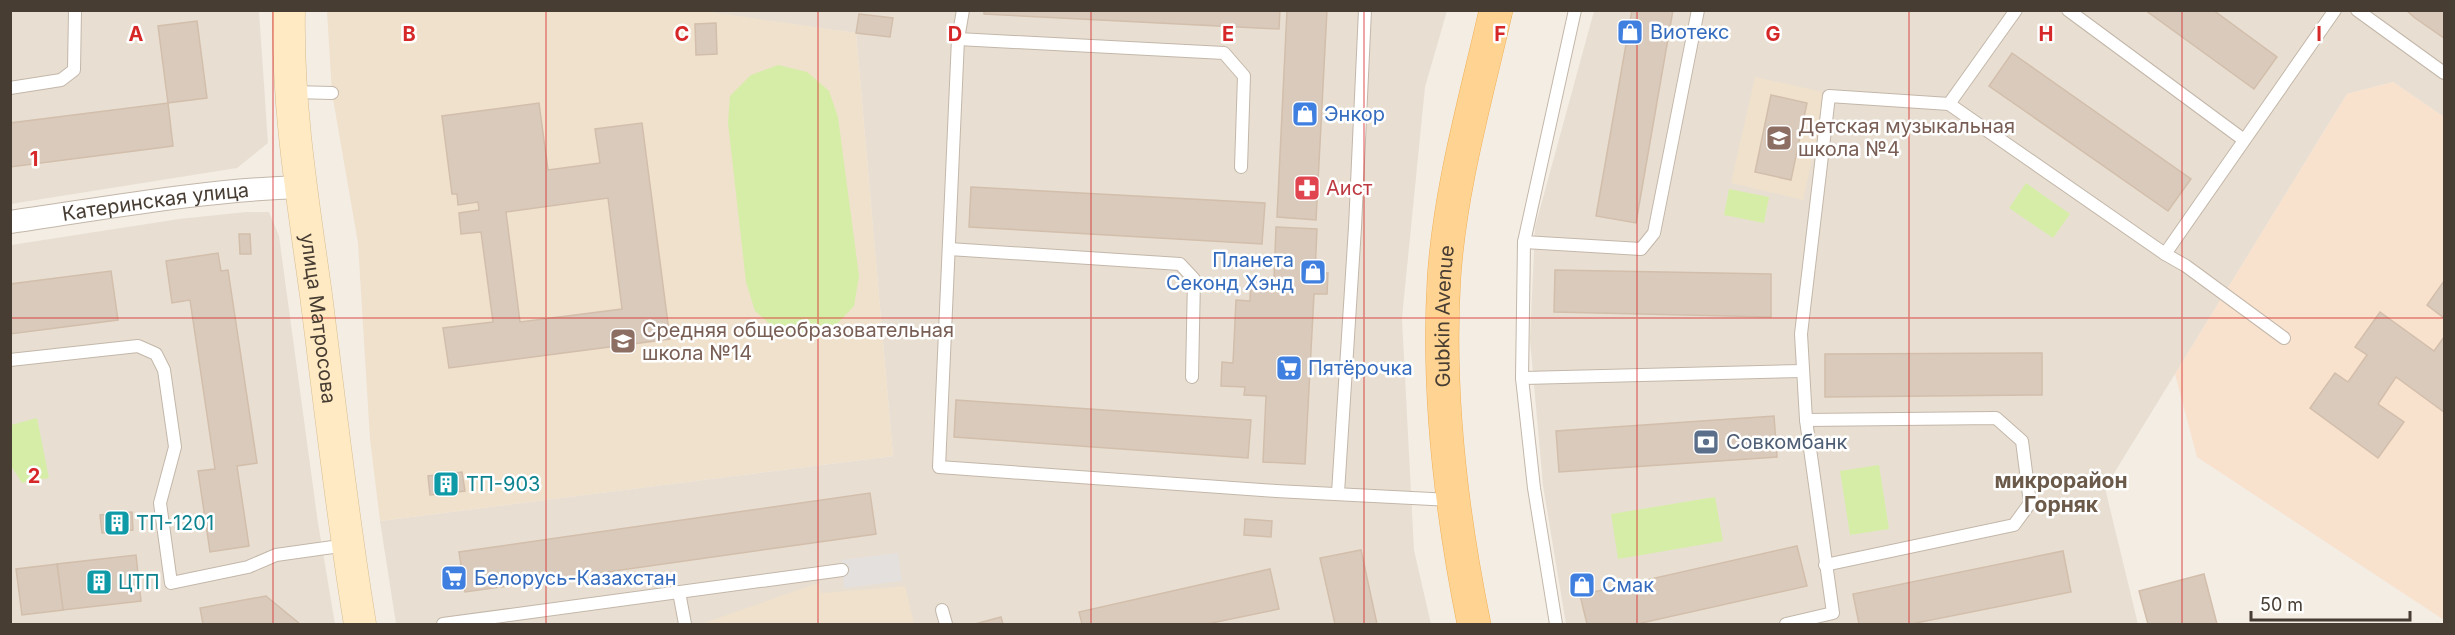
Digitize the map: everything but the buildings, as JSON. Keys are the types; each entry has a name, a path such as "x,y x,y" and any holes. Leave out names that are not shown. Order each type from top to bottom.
{"main road":[{"name":"улица Матросова","path":"289,10 291,92 301,187 347,545 360,624"},
{"name":"Gubkin Avenue","path":"1474,624 1453,500 1442,367 1444,276 1468,130 1496,10"}],"street":[{"name":"Катеринская улица","path":"10,222 181,197 258,188 301,187"}],"lane":[{"path":"10,88 61,80 74,70 75,10"},
{"path":"963,10 958,39 939,467 1453,500"},
{"path":"1338,493 1355,227 1365,10"},
{"path":"1556,624 1533,488 1522,378 1524,242 1575,10"},
{"path":"1524,242 1641,249 1654,233 1698,10"},
{"path":"1949,104 2016,10"},
{"path":"2068,10 2244,140"},
{"path":"2165,254 2335,10"},
{"path":"2357,10 2445,73"},
{"path":"958,39 1224,53 1244,76 1241,167"},
{"path":"291,92 332,93"},
{"path":"1786,624 1833,614 1806,420 1801,334 1829,96 1949,104 2165,254 2186,266 2284,338"},
{"path":"949,249 1180,264 1194,279 1192,377"},
{"path":"10,360 138,346 156,354 164,370 175,447 160,503 171,582 248,567 276,555 347,545"},
{"path":"1522,378 1802,370"},
{"path":"1806,420 1996,418 2022,441 2030,503 2014,525 1825,565"},
{"path":"443,624 842,570"},
{"path":"679,592 684,624"},
{"path":"942,610 946,624"}],"shaded area":[{"name":"Средняя общеобразовательная школа №14","path":"697,10 856,33 893,456 380,521 370,439 358,243 332,93 327,11"},
{"path":"11,11 259,11 268,143 237,168 11,204"},
{"path":"697,11 1447,11 1425,87 1402,318 1414,550 1431,624 396,624 380,521 893,456 856,33"},
{"name":"микрорайон Горняк","path":"1594,11 2444,11 2444,117 2393,82 2347,94 2105,488 2138,624 1566,624 1543,486 1530,340 1535,227"},
{"name":"Детская музыкальная школа №4","path":"1755,77 1827,93 1803,200 1731,183"},
{"path":"2393,82 2444,117 2444,620 2197,457 2175,374 2347,94"},
{"path":"269,212 279,236 318,523 335,624 11,624 11,245 179,219"},
{"path":"898,553 902,581 844,588 841,560"},
{"path":"818,583 821,593 905,586 914,624 701,624"}],"green space":[{"path":"778,65 807,72 829,91 838,117 859,276 854,306 834,327 806,335 777,330 755,311 746,282 728,123 730,96 751,75"},
{"path":"2026,183 2070,214 2053,238 2009,208"},
{"path":"1729,189 1769,197 1764,223 1724,215"},
{"path":"37,418 49,478 22,483 11,466 11,425"},
{"path":"1879,465 1889,529 1850,535 1840,471"},
{"path":"1715,497 1723,541 1618,559 1611,514"}],"place":[{"name":"Виотекс","path":"1630,32"},
{"name":"Энкор","path":"1305,114"},
{"name":"Детская музыкальная школа №4","path":"1779,138"},
{"name":"Аист","path":"1307,188"},
{"name":"Планета Секонд Хэнд","path":"1313,272"},
{"name":"Средняя общеобразовательная школа №14","path":"623,341"},
{"name":"Пятёрочка","path":"1289,368"},
{"name":"Совкомбанк","path":"1706,442"},
{"name":"ТП-903","path":"446,484"},
{"name":"ТП-1201","path":"117,523"},
{"name":"Белорусь-Казахстан","path":"454,578"},
{"name":"ЦТП","path":"99,582"},
{"name":"Смак","path":"1582,585"}],"district":[{"name":"микрорайон Горняк","path":"2061,492"}]}
